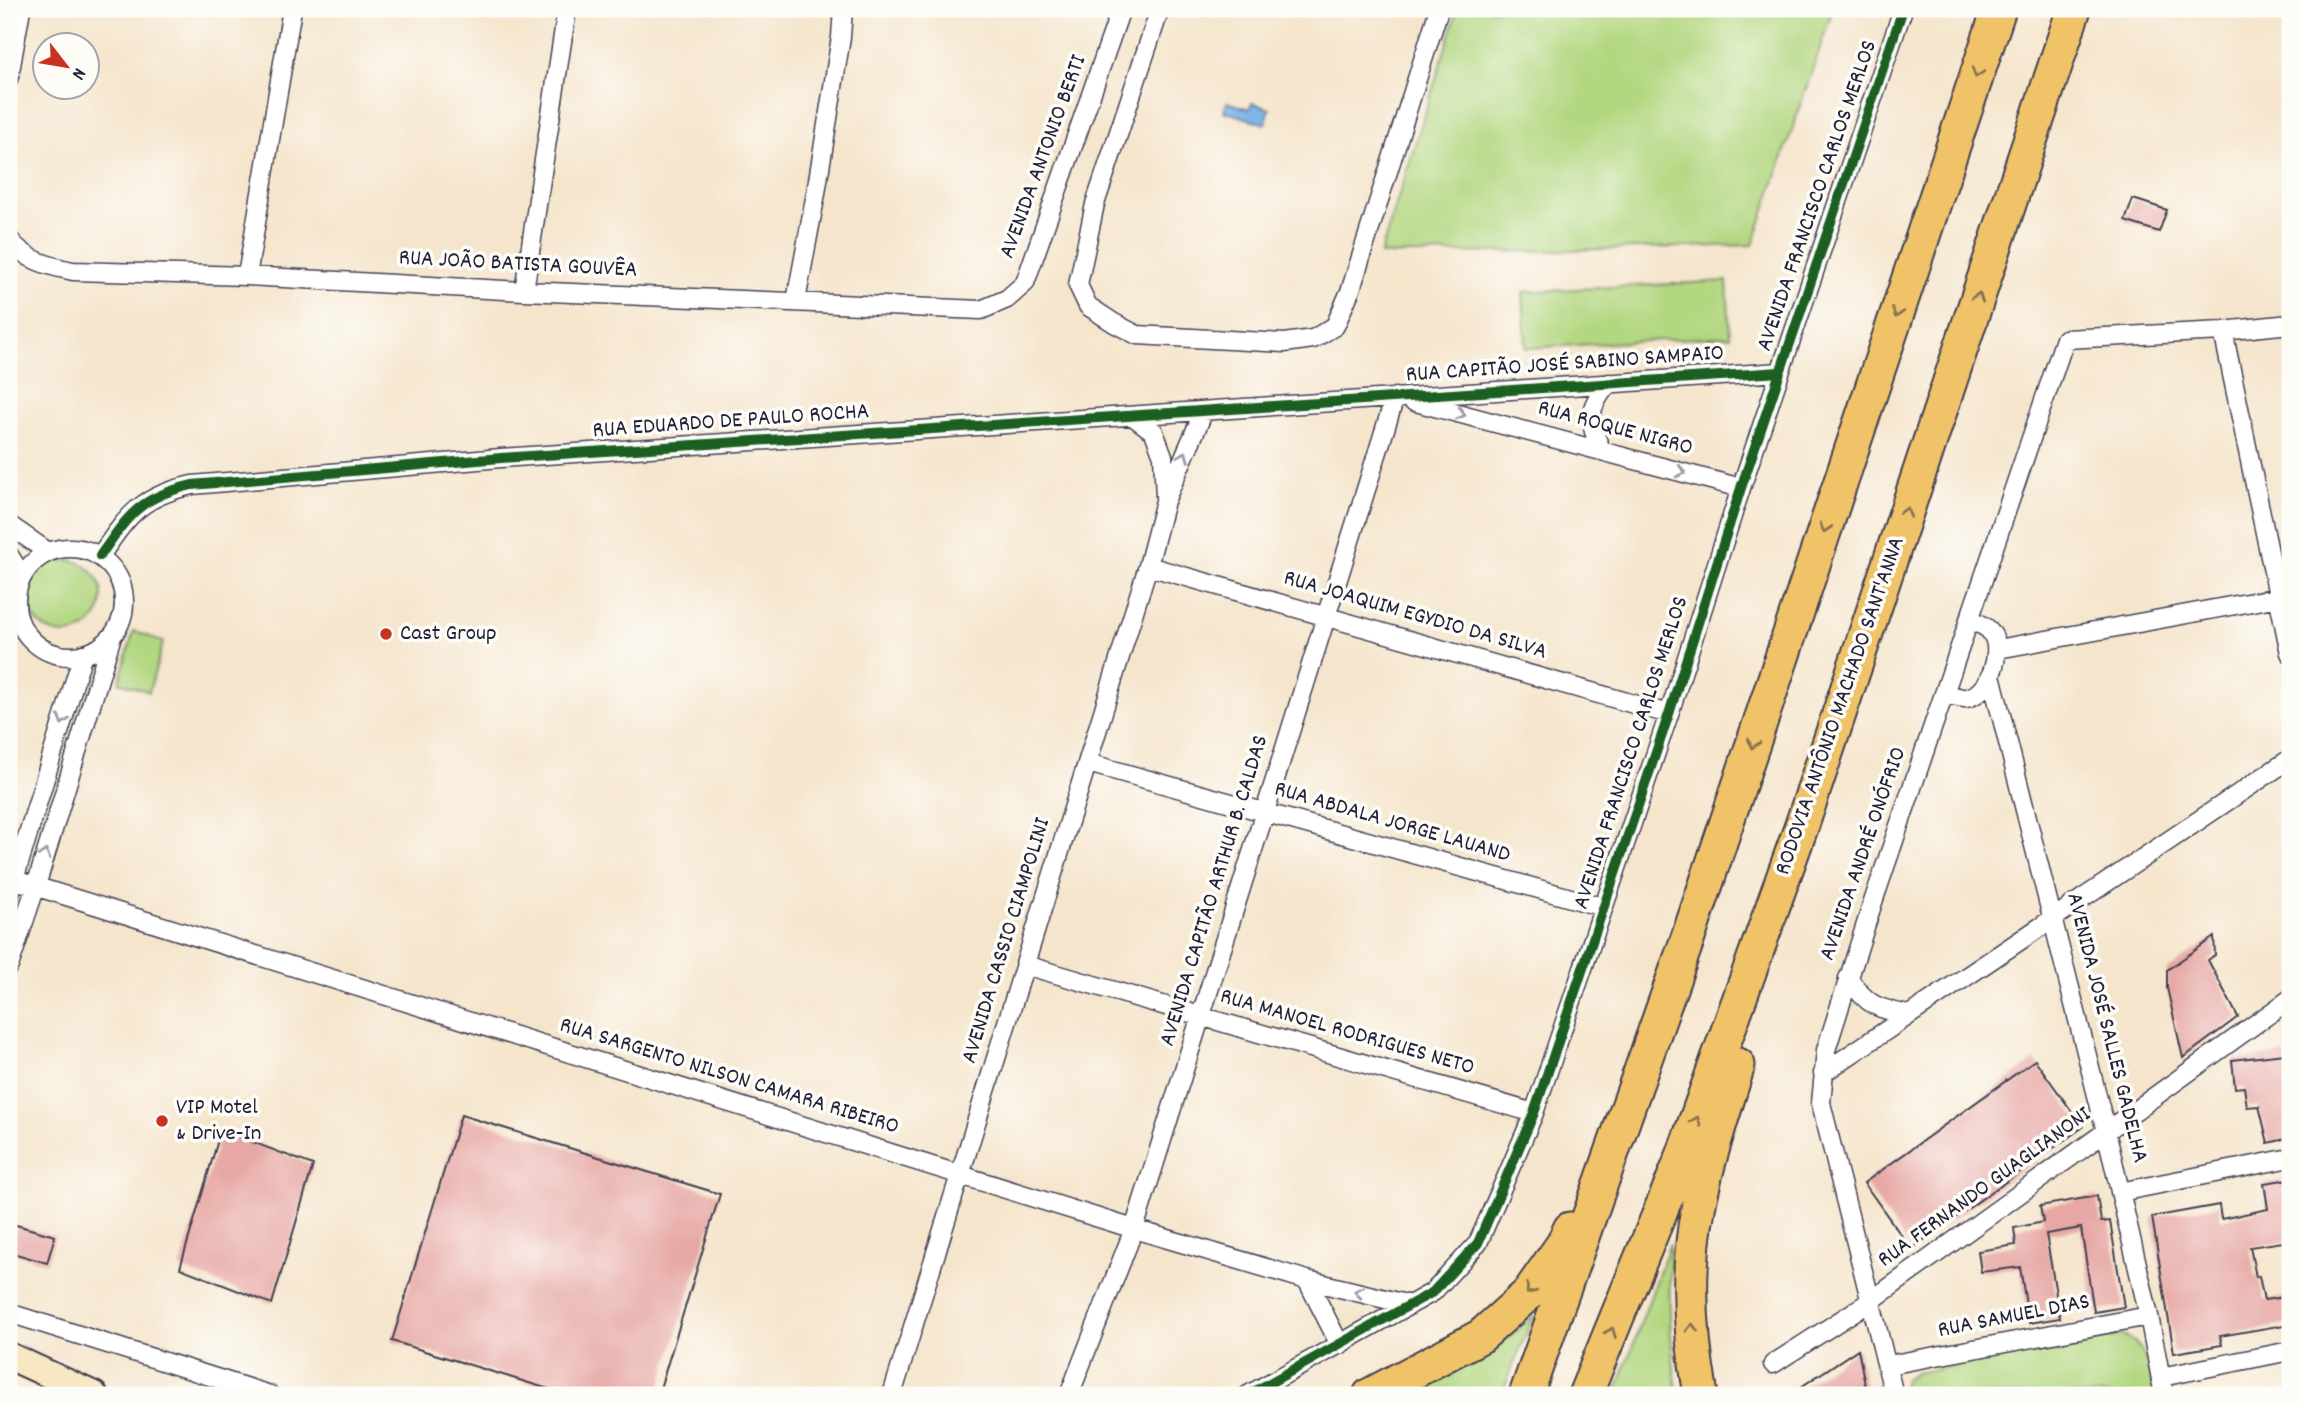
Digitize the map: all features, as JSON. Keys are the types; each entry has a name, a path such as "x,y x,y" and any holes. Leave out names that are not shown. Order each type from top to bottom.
{"highway":[{"path":"1527,1395 1694,922 1998,9"},
{"name":"RODOVIA ANTÔNIO MACHADO SANT'ANNA","path":"1585,1395 1683,1156 1802,825 2074,9"},
{"path":"1701,1395 1692,1349 1692,1265 1698,1210 1802,825"},
{"path":"1370,1395 1481,1336 1528,1294 1563,1244 1647,1054"}],"main road":[{"path":"9,1356 94,1395"}],"street":[{"path":"9,77 21,9"},
{"path":"247,276 292,9"},
{"path":"524,291 567,9"},
{"path":"796,301 841,37 842,9"},
{"name":"AVENIDA ANTONIO BERTI","path":"1025,282 1121,9"},
{"path":"1160,9 1095,204 1078,285 1088,306 1138,335 1284,342 1313,339 1335,326 1351,289 1439,9"},
{"name":"AVENIDA FRANCISCO CARLOS MERLOS","path":"1248,1395 1433,1292 1478,1243 1534,1113 1903,9"},
{"name":"RUA JOÃO BATISTA GOUVÊA","path":"9,239 29,258 52,267 73,271 247,276 524,291 981,310 1007,299 1025,282"},
{"path":"2290,324 2222,331 2284,596 2290,653"},
{"name":"AVENIDA ANDRÉ ONÓFRIO","path":"1894,1395 1821,1103 1826,1050 1848,978 2066,339 2222,331"},
{"name":"RUA CAPITÃO JOSÉ SABINO SAMPAIO","path":"1395,397 1780,372"},
{"path":"1602,451 1594,436 1590,417 1596,399 1609,383"},
{"name":"RUA ROQUE NIGRO","path":"1395,397 1741,488"},
{"name":"RUA EDUARDO DE PAULO ROCHA","path":"100,556 130,513 159,495 192,485 501,458 1134,417 1395,397"},
{"name":"AVENIDA CAPITÃO ARTHUR B. CALDAS","path":"1069,1395 1134,1229 1395,397"},
{"path":"1165,501 1203,411"},
{"path":"1134,417 1154,432 1163,456 1165,501"},
{"name":"AVENIDA CASSIO CIAMPOLINI","path":"892,1395 1088,763 1165,501"},
{"path":"9,525 48,552"},
{"path":"9,966 112,636 121,620 124,602 121,584 112,568 100,556 74,548 48,552 33,562 22,576 13,613 33,642"},
{"path":"9,555 22,576"},
{"name":"RUA JOAQUIM EGYDIO DA SILVA","path":"1148,566 1669,714"},
{"path":"1969,619 1982,624 1992,633 1998,649 2284,596"},
{"path":"9,635 33,642 48,652 65,656 83,654 99,647 112,636"},
{"name":"AVENIDA JOSÉ SALLES GADELHA","path":"1998,649 1987,693 2054,917 2149,1316 2164,1395"},
{"path":"12,888 83,654"},
{"path":"1944,693 1965,698 1987,693"},
{"path":"1823,1073 2290,759"},
{"name":"RUA ABDALA JORGE LAUAND","path":"1088,763 1603,907"},
{"name":"RUA SARGENTO NILSON CAMARA RIBEIRO","path":"12,888 36,886 1134,1229 1307,1280 1410,1305"},
{"name":"RUA MANOEL RODRIGUES NETO","path":"1025,965 1534,1113"},
{"path":"1848,978 1862,998 1880,1009 1908,1015"},
{"name":"RUA FERNANDO GUAGLIANONI","path":"1773,1364 1872,1300 2290,999"},
{"path":"2120,1192 2290,1158"},
{"path":"1307,1280 1340,1345"},
{"path":"9,1313 270,1395"},
{"name":"RUA SAMUEL DIAS","path":"1888,1365 2149,1316"},
{"path":"2161,1377 2290,1352"},
{"path":"1080,1395 1081,1366"}],"green space":[{"path":"1458,9 1833,9 1753,245 1380,255"},
{"path":"1727,281 1730,336 1526,348 1523,292"},
{"path":"65,560 86,566 96,576 102,597 96,618 86,628 65,634 44,628 34,618 28,597 34,576 44,566"},
{"path":"134,631 163,642 149,692 119,682"},
{"path":"1670,1243 1671,1338 1678,1395 1615,1395"},
{"path":"1534,1315 1501,1395 1403,1395 1492,1351"},
{"path":"2121,1335 2137,1344 2142,1351 2154,1395 1901,1395 1905,1380 1915,1373"}],"water":[{"path":"1227,102 1249,109 1252,103 1270,109 1265,124 1224,111"}],"building":[{"path":"2133,199 2167,210 2159,232 2125,221"},
{"path":"2214,937 2215,955 2208,960 2238,1017 2183,1058 2167,988 2167,970"},
{"path":"2285,1054 2286,1063 2290,1063 2290,1138 2268,1143 2259,1106 2247,1107 2244,1087 2235,1088 2232,1060"},
{"path":"2035,1060 2083,1127 1911,1249 1864,1183"},
{"path":"461,1115 720,1194 658,1395 568,1395 392,1341"},
{"path":"221,1130 313,1165 272,1304 180,1268"},
{"path":"2290,1179 2290,1241 2250,1247 2264,1300 2290,1296 2290,1324 2220,1336 2222,1345 2174,1353 2152,1217 2219,1205 2221,1219 2268,1209 2264,1183"},
{"path":"2097,1196 2101,1222 2110,1221 2124,1307 2094,1312 2081,1228 2046,1234 2060,1318 2029,1323 2020,1267 1981,1272 1978,1251 2016,1245 2014,1228 2043,1222 2040,1206"},
{"path":"9,1223 55,1236 47,1263 9,1252"},
{"path":"1858,1349 1867,1395 1789,1395"}],"cycle path":[{"path":"1248,1395 1433,1292 1478,1243 1534,1113 1903,9"},
{"path":"100,556 137,509 160,495 192,485 501,458 1780,372"}],"place":[{"name":"Cast Group","path":"386,634"},
{"name":"VIP Motel & Drive-In","path":"162,1121"}]}
